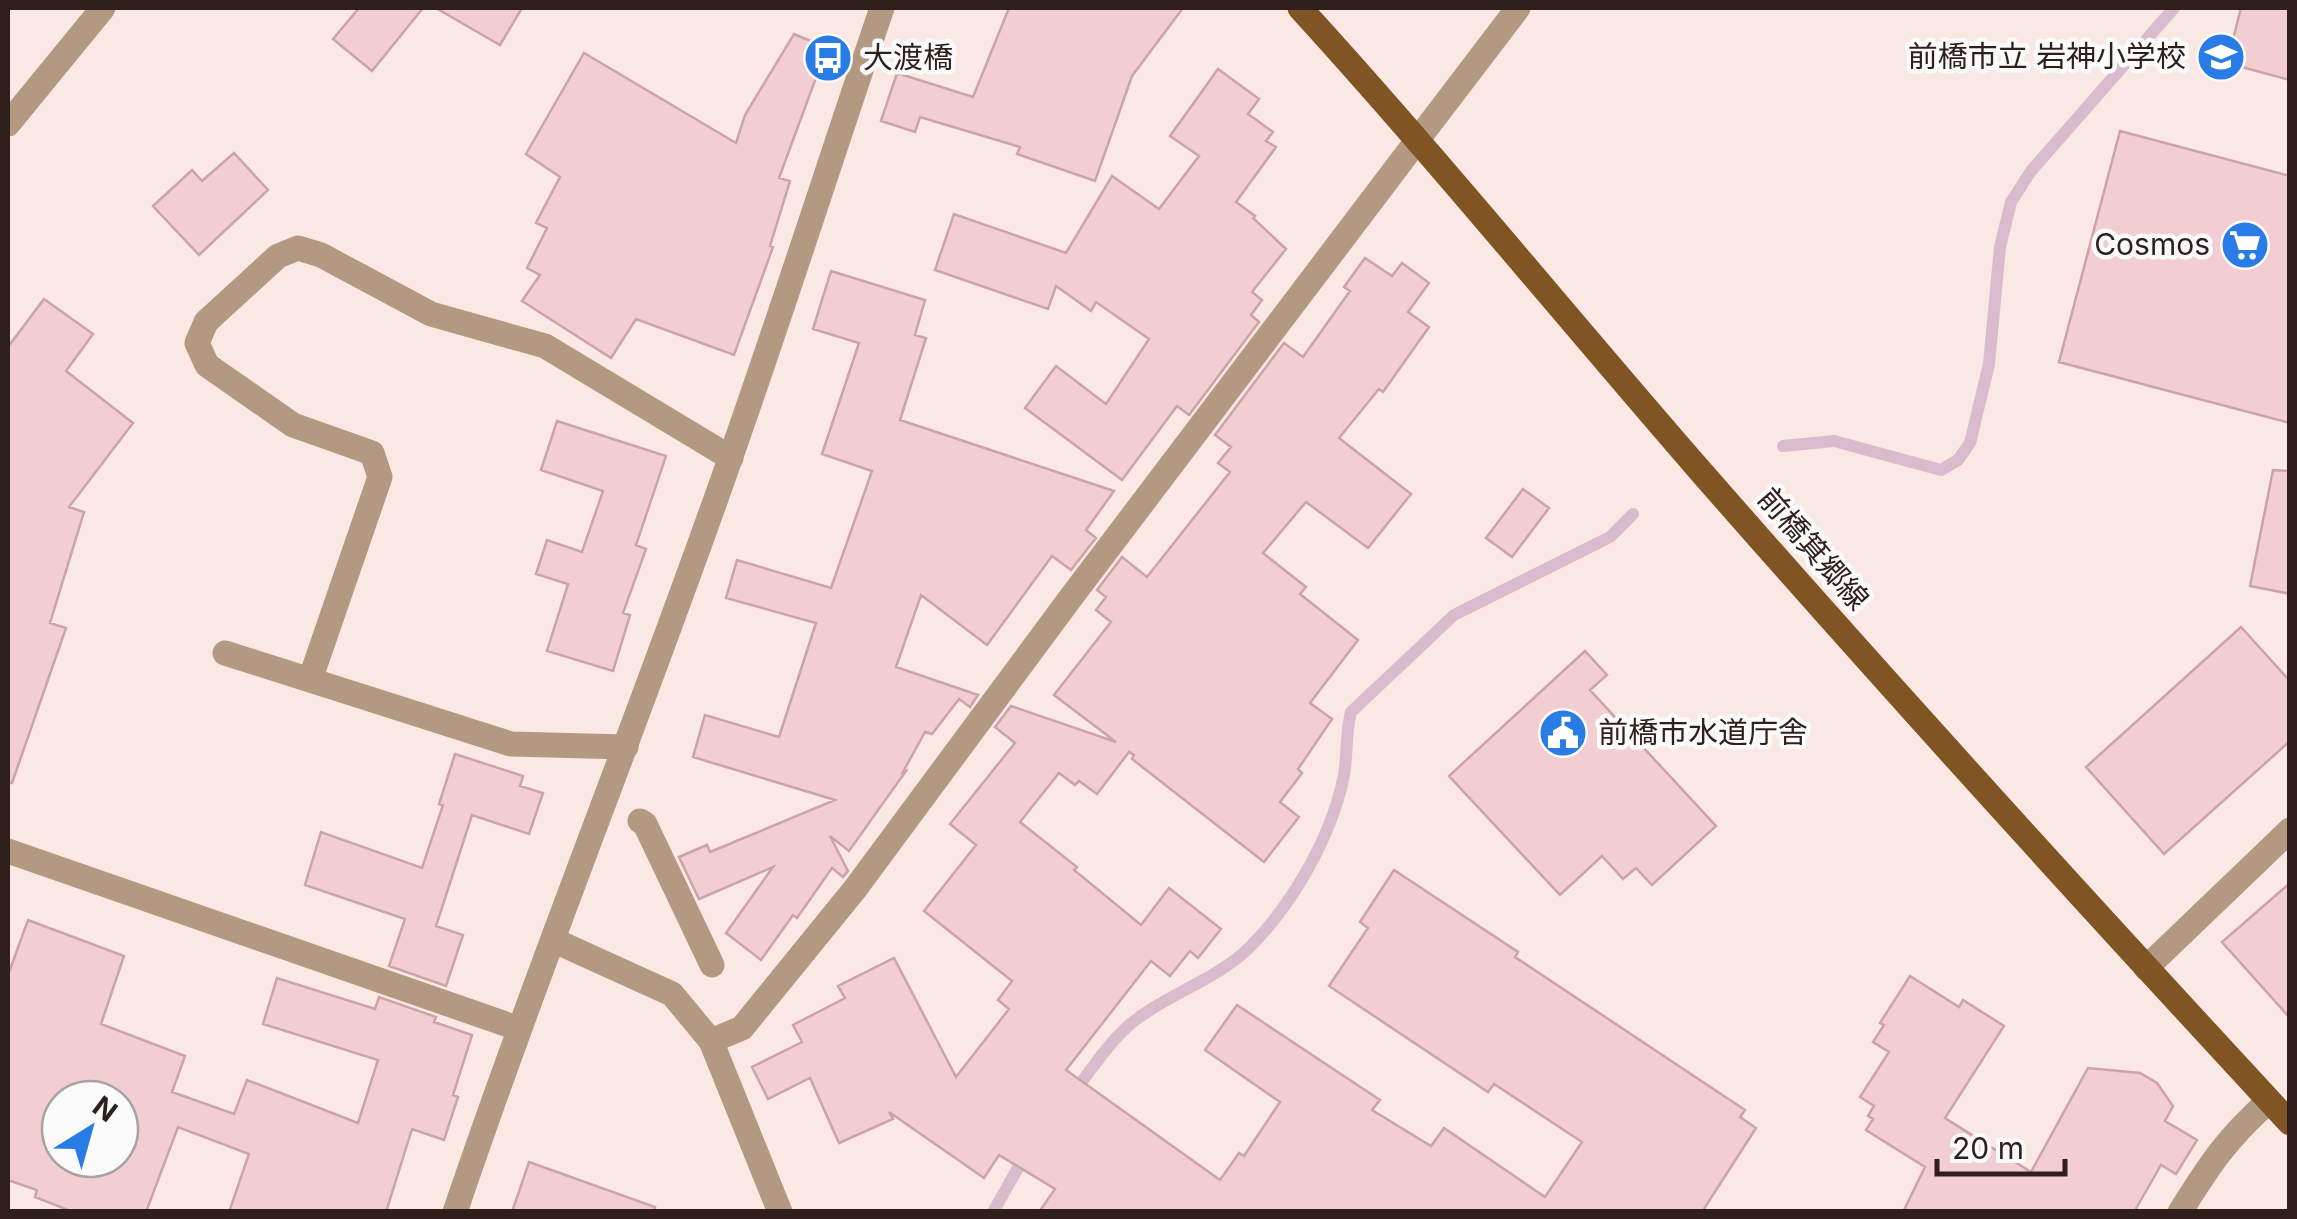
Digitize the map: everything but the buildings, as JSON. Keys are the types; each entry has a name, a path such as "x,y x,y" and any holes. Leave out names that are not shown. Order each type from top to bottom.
{"main road":[{"name":"前橋箕郷線","path":"1300,8 1419,138 1707,478 2005,816 2290,1123"}],"street":[{"path":"8,124 103,8"},
{"path":"454,1212 518,1028 731,458 882,8"},
{"path":"710,1041 742,1028 855,889 1518,8"},
{"path":"310,680 380,477 372,453 293,425 207,365 198,343 206,322 278,256 298,248 321,255 431,314 545,346 731,458"},
{"path":"225,654 511,744 626,747"},
{"path":"640,821 646,824 712,966"},
{"path":"2146,968 2290,830"},
{"path":"8,851 518,1028"},
{"path":"553,940 672,994 710,1041 780,1212"},
{"path":"2180,1212 2219,1150 2269,1101"}],"waterway":[{"path":"1783,446 1834,441 1941,470 1958,460 1970,443 1989,364 2000,247 2011,202 2031,171 2174,8"},
{"path":"1073,1093 1129,1026 1237,959 1280,912 1329,825 1345,772 1351,712 1454,615 1610,537 1633,514"},
{"path":"993,1212 1027,1152"}],"place":[{"name":"前橋市立 岩神小学校","path":"2221,57"},
{"name":"大渡橋","path":"828,58"},
{"name":"Cosmos","path":"2245,245"},
{"name":"前橋市水道庁舎","path":"1563,733"}]}
